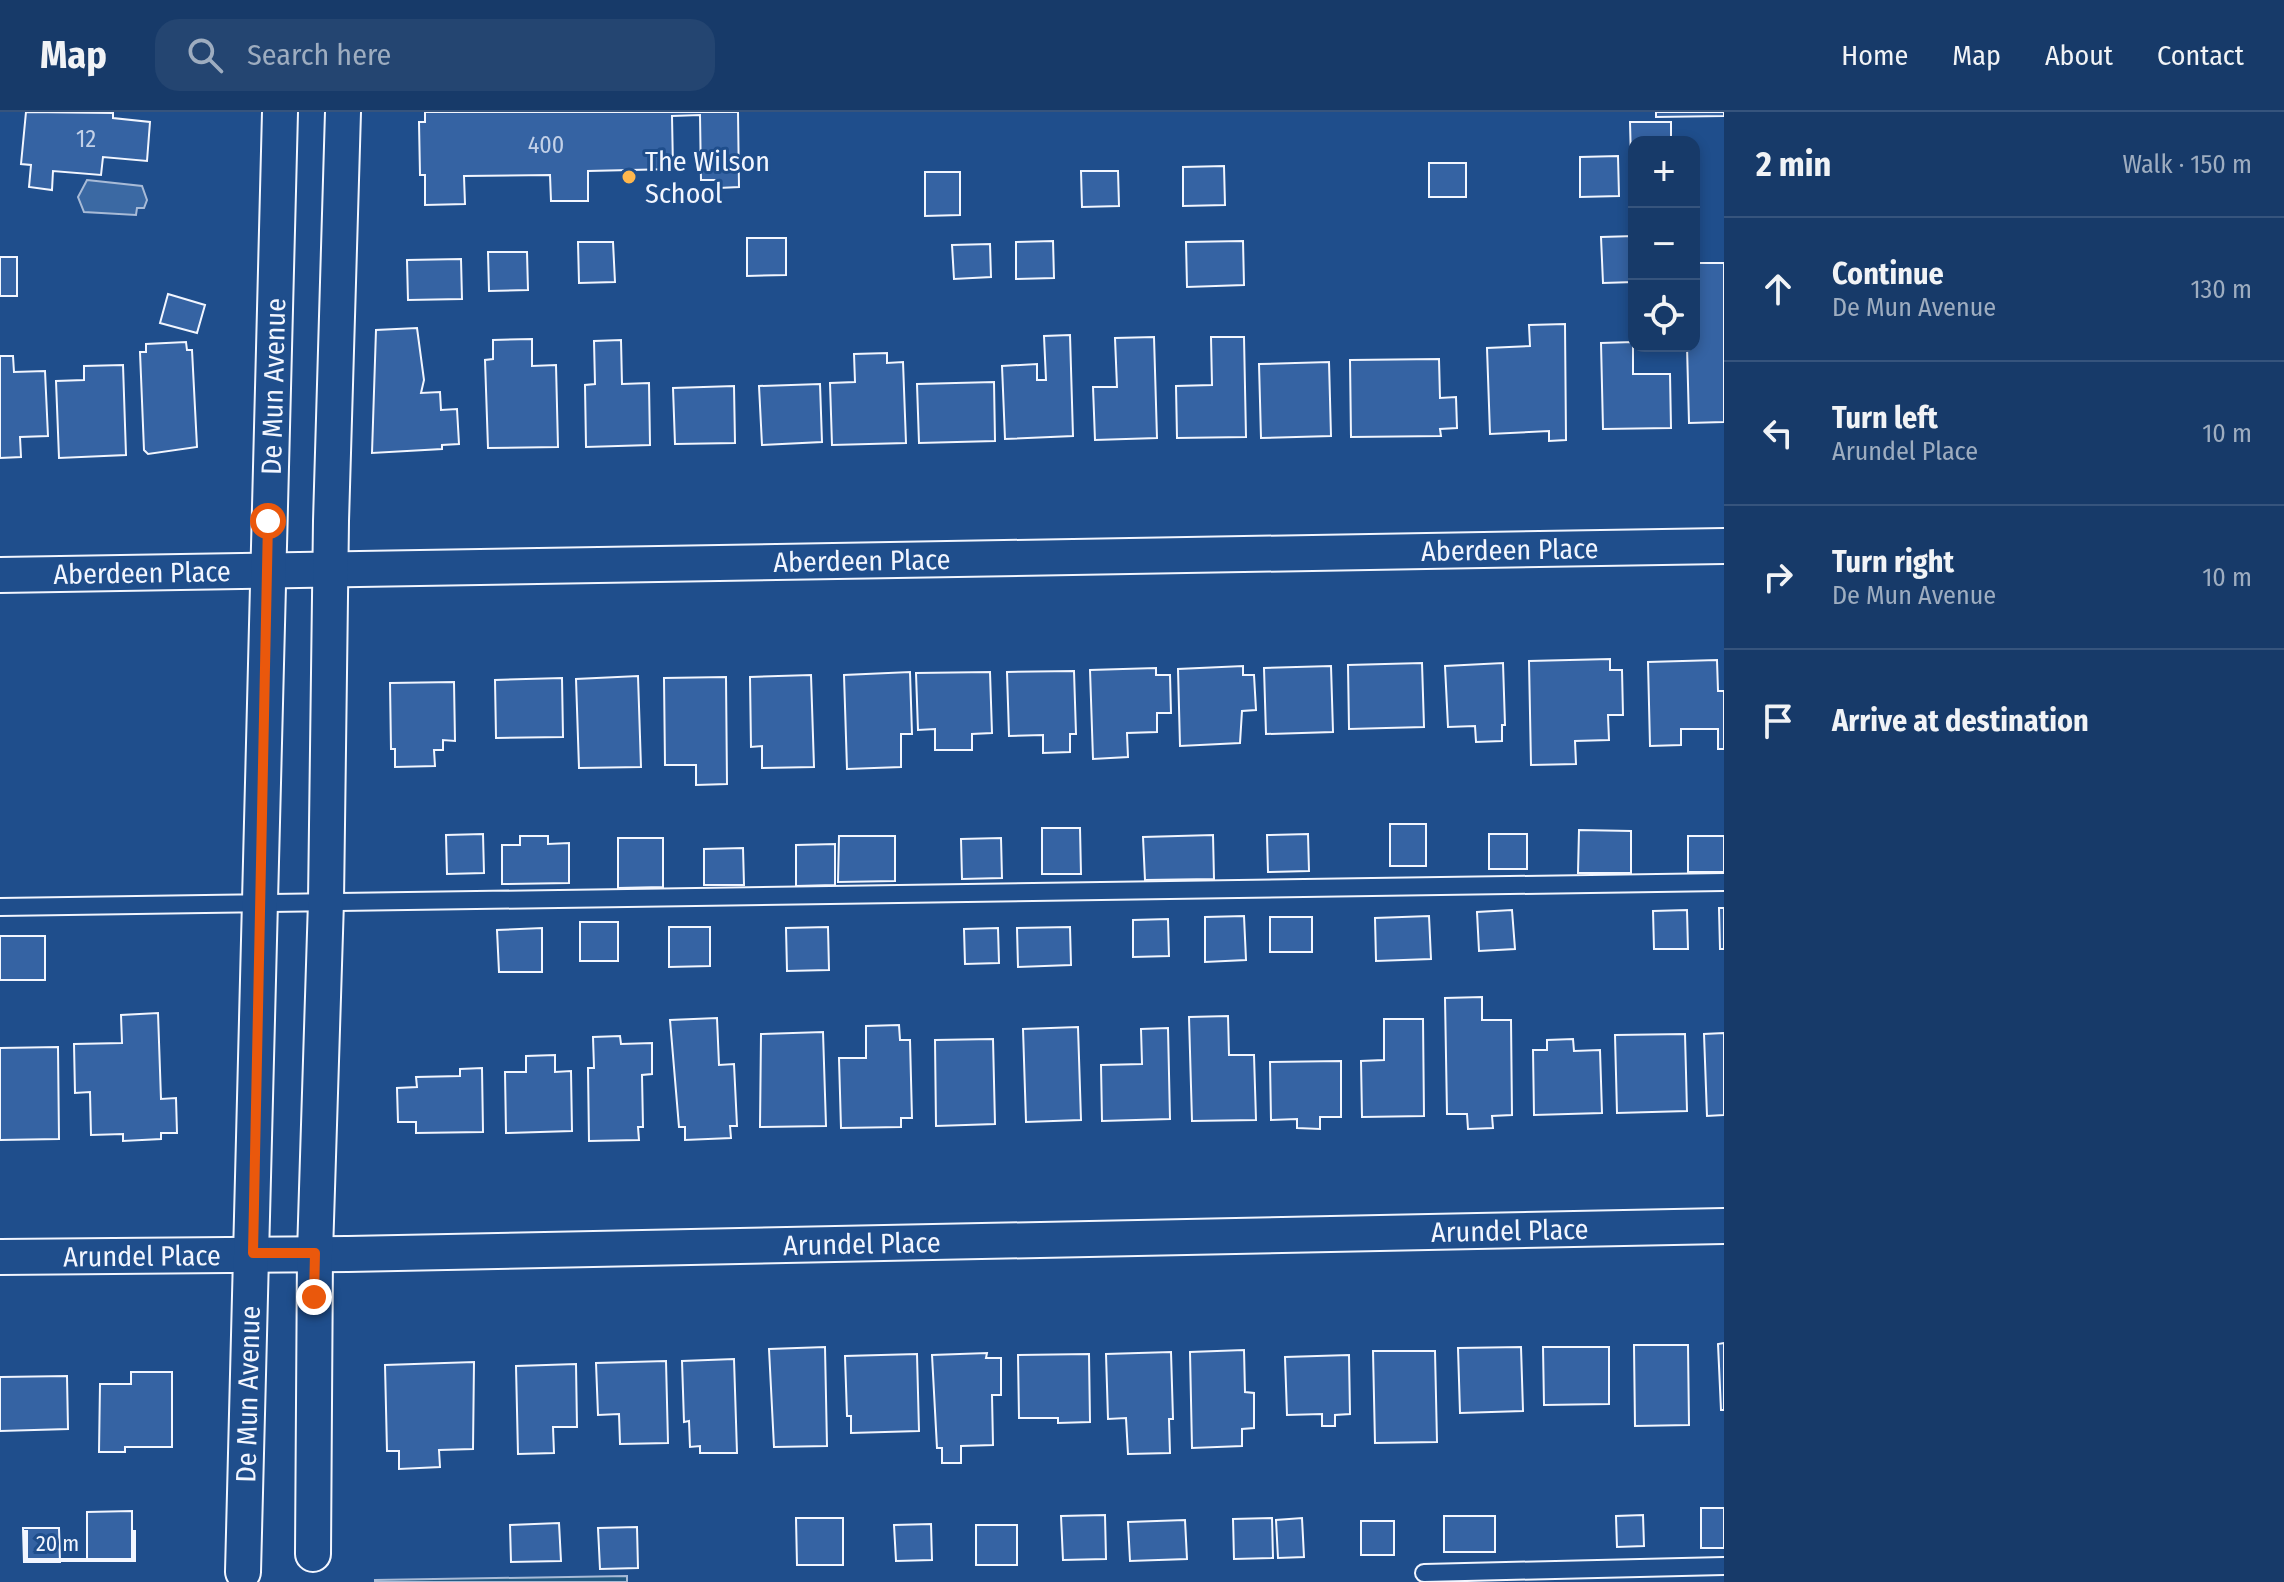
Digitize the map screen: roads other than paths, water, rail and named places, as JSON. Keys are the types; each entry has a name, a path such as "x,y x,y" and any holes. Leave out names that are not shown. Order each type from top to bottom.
{"street":[{"name":"De Mun Avenue","path":"243,1572 253,1253 257,902 280,112"},
{"path":"313,1554 315,1253 343,112"},
{"name":"Aberdeen Place","path":"0,575 1724,546"},
{"name":"Arundel Place","path":"0,1257 1724,1226"}],"lane":[{"path":"0,907 1724,882"},
{"path":"1424,1573 1509,1577 1724,1566"}],"place":[{"name":"The Wilson School","path":"629,177"}]}
